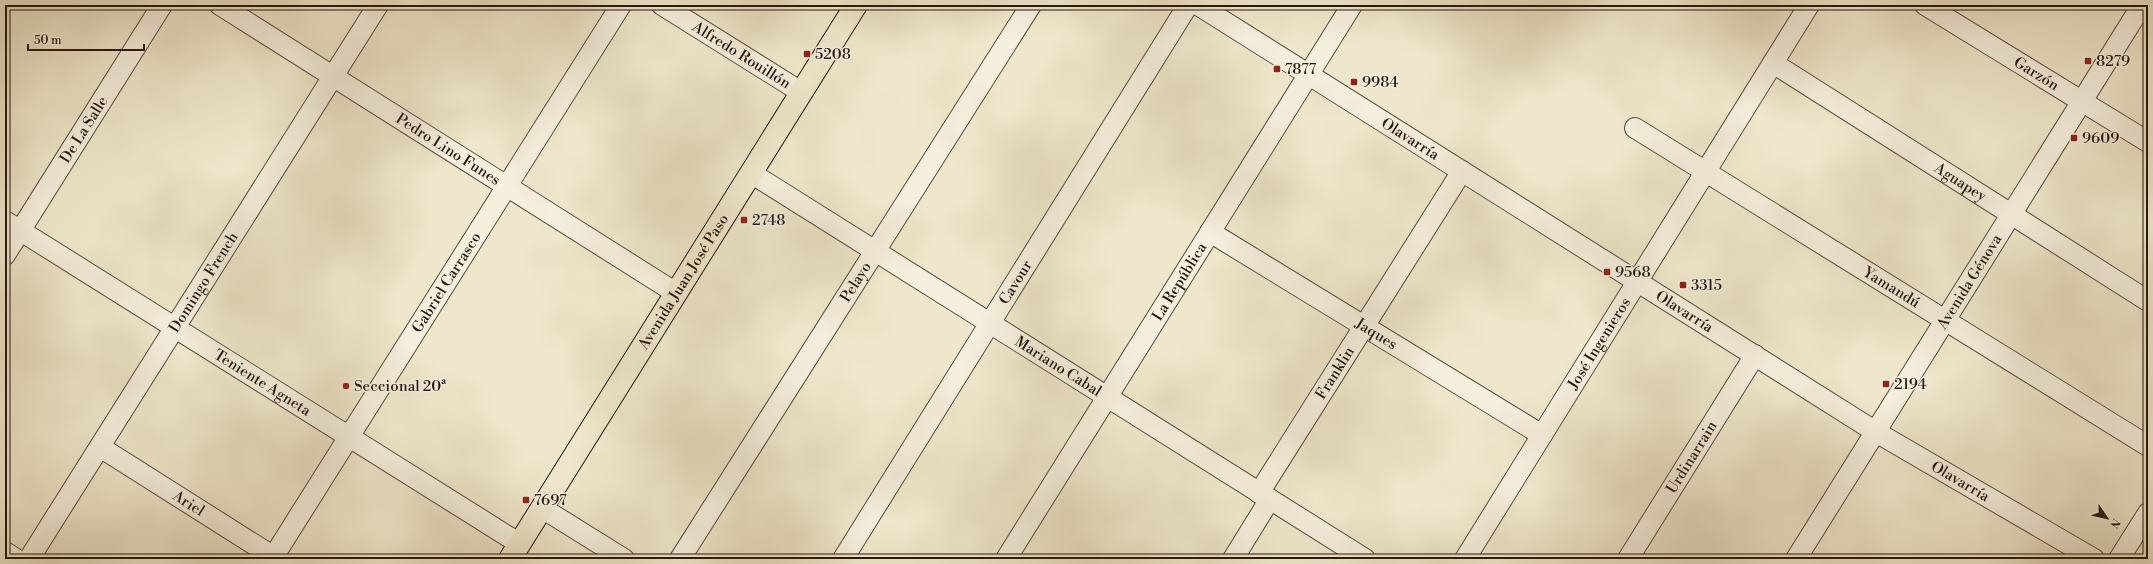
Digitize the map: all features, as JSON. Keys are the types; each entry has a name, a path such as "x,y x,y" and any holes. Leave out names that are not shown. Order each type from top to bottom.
{"main road":[{"name":"Avenida Juan José Paso","path":"515,551 856,5"}],"street":[{"name":"De La Salle","path":"5,255 13,225 162,5"},
{"name":"Pedro Lino Funes","path":"220,5 676,293"},
{"name":"Domingo French","path":"29,559 378,5"},
{"name":"Gabriel Carrasco","path":"274,558 349,436 621,5"},
{"name":"Alfredo Rouillón","path":"662,5 801,92"},
{"name":"Pelayo","path":"680,559 1031,5"},
{"name":"Cavour","path":"843,559 991,324 1188,5"},
{"name":"Olavarría","path":"1198,5 1876,432 2094,559"},
{"name":"La República","path":"1006,559 1352,5"},
{"name":"José Ingenieros","path":"1465,559 1809,5"},
{"name":"Garzón","path":"1925,5 2148,142"},
{"name":"Avenida Génova","path":"1796,559 2142,5"},
{"name":"Aguapey","path":"1773,63 2011,216 2148,301"},
{"name":"Yamandú","path":"1635,128 2148,446"},
{"name":"Franklin","path":"1233,559 1264,496 1364,327 1462,171"},
{"name":"Mariano Cabal","path":"751,173 1364,559"},
{"name":"Teniente Agneta","path":"13,225 349,436 515,551"},
{"name":"Jaques","path":"1210,232 1542,435"},
{"name":"Urdinarrain","path":"1628,559 1755,355"},
{"name":"Ariel","path":"100,447 274,558"},
{"path":"542,508 624,559"},
{"path":"2119,559 2148,513"},
{"path":"5,552 16,559"}],"place":[{"name":"5208","path":"807,54"},
{"name":"8279","path":"2088,61"},
{"name":"7877","path":"1277,69"},
{"name":"9984","path":"1354,82"},
{"name":"9609","path":"2074,138"},
{"name":"2748","path":"744,220"},
{"name":"9568","path":"1607,272"},
{"name":"3315","path":"1683,285"},
{"name":"2194","path":"1886,384"},
{"name":"Seccional 20ª","path":"346,386"},
{"name":"7697","path":"526,500"}]}
